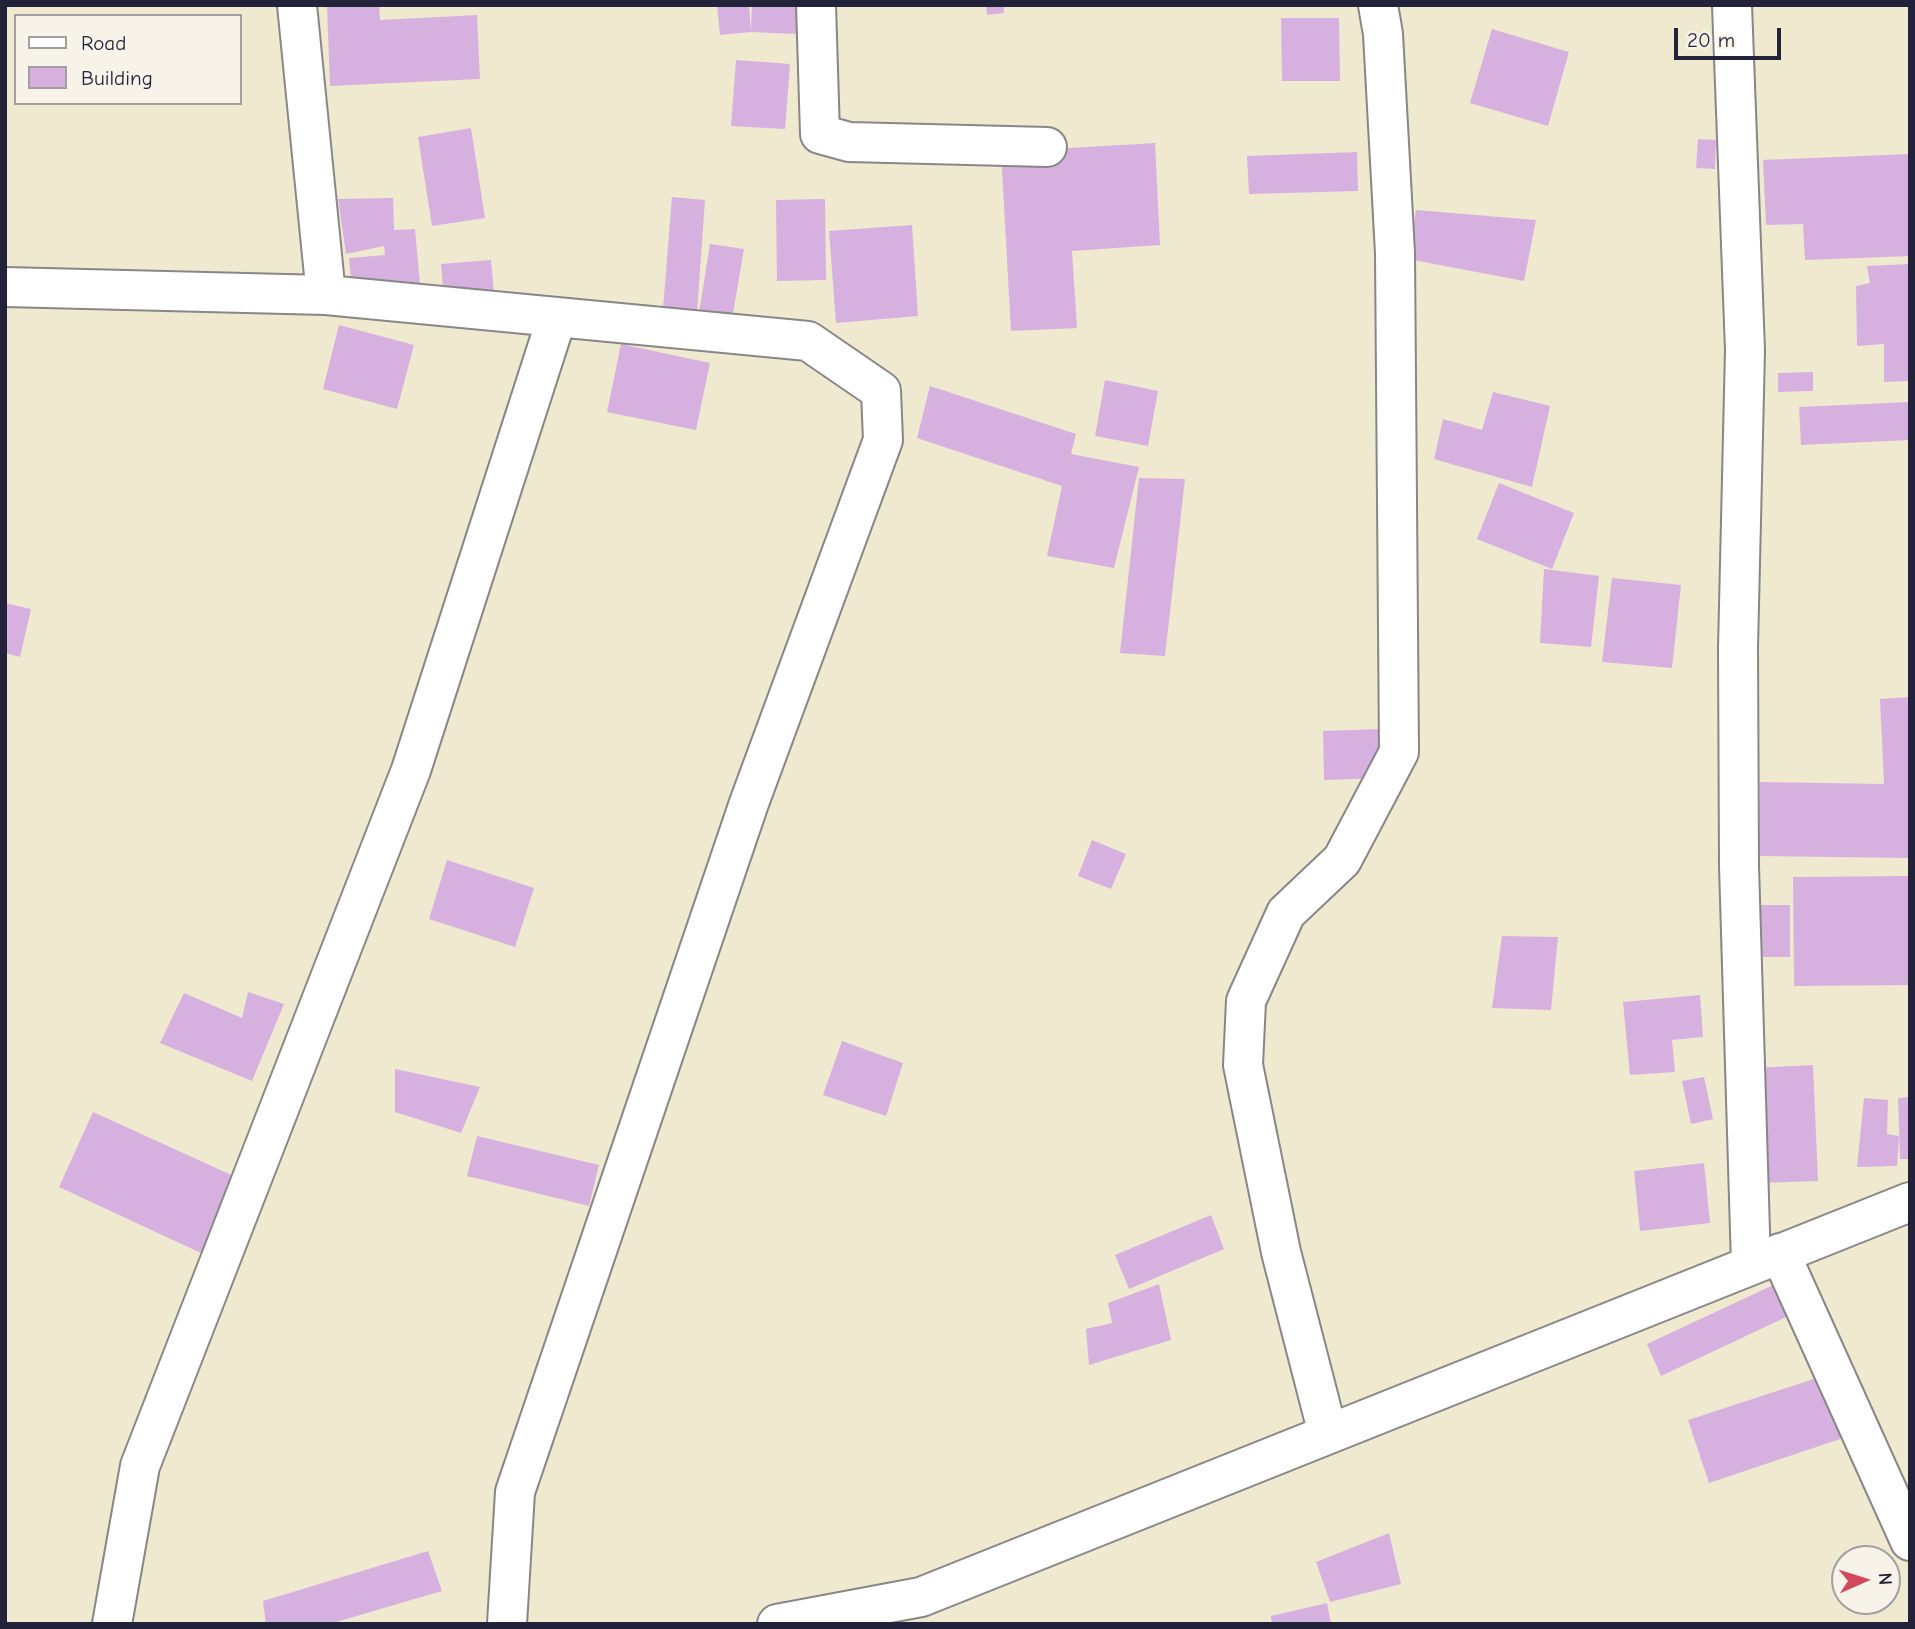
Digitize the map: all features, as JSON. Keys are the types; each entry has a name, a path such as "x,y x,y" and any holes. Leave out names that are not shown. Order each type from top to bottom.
{"street":[{"path":"297,5 326,295"},
{"path":"816,5 820,134 849,142 1047,147"},
{"path":"1328,1434 1281,1252 1243,1065 1246,1001 1286,913 1342,860 1399,752 1395,253 1383,34 1378,5"},
{"path":"1732,5 1745,351 1738,648 1739,866 1766,1259 1910,1541"},
{"path":"5,288 326,295 808,341 881,391 883,440 749,803 515,1492 507,1624"},
{"path":"112,1624 140,1466 411,770 556,317"},
{"path":"777,1624 921,1597 1910,1202"}],"building":[{"path":"327,5 379,5 380,20 477,15 480,79 330,86"},
{"path":"717,5 749,5 751,32 720,35"},
{"path":"752,5 797,5 796,34 751,32"},
{"path":"986,5 1004,5 1004,13 987,15"},
{"path":"1281,18 1339,18 1340,81 1282,81"},
{"path":"1492,29 1569,52 1548,126 1470,103"},
{"path":"736,60 790,64 785,129 731,126"},
{"path":"471,128 485,218 432,226 418,137"},
{"path":"1698,139 1716,140 1715,169 1696,168"},
{"path":"1155,143 1160,245 1072,251 1077,328 1011,331 1001,152"},
{"path":"1357,152 1358,191 1249,194 1247,156"},
{"path":"1910,154 1910,256 1805,260 1803,224 1766,225 1763,160"},
{"path":"672,197 705,200 697,312 663,309"},
{"path":"393,198 394,230 415,229 420,285 352,291 349,258 385,255 384,246 346,254 338,199"},
{"path":"825,199 826,280 777,281 776,200"},
{"path":"1416,210 1536,220 1524,281 1408,259"},
{"path":"912,225 918,316 836,323 829,231"},
{"path":"710,244 744,249 732,319 699,313"},
{"path":"491,260 494,294 444,299 441,264"},
{"path":"1910,264 1910,381 1884,382 1884,344 1857,346 1856,286 1870,283 1867,266"},
{"path":"339,325 414,345 397,409 323,389"},
{"path":"621,344 710,363 696,430 607,412"},
{"path":"1813,372 1813,391 1778,392 1778,373"},
{"path":"1105,380 1158,391 1148,446 1095,436"},
{"path":"930,386 1076,434 1071,454 1139,467 1114,568 1047,556 1062,486 917,438"},
{"path":"1493,392 1550,406 1532,487 1434,459 1443,419 1482,430"},
{"path":"1910,402 1910,440 1801,445 1799,407"},
{"path":"1139,478 1185,479 1165,656 1120,653"},
{"path":"1499,483 1574,513 1552,569 1477,539"},
{"path":"1544,569 1599,576 1591,647 1540,643"},
{"path":"1612,578 1681,585 1672,668 1602,662"},
{"path":"5,603 31,609 20,657 5,653"},
{"path":"1910,697 1910,858 1759,856 1760,782 1884,784 1880,699"},
{"path":"1382,729 1384,778 1324,780 1323,731"},
{"path":"1092,840 1126,854 1111,889 1078,876"},
{"path":"447,860 534,888 515,947 429,919"},
{"path":"1910,876 1910,985 1794,986 1793,877"},
{"path":"1755,905 1790,905 1790,957 1756,957"},
{"path":"1502,936 1558,937 1551,1010 1492,1008"},
{"path":"248,992 284,1004 252,1081 160,1043 184,993 242,1018"},
{"path":"1700,995 1703,1037 1672,1040 1675,1072 1630,1075 1623,1002"},
{"path":"842,1041 903,1063 886,1116 823,1095"},
{"path":"1813,1065 1818,1181 1758,1183 1753,1068"},
{"path":"395,1069 480,1087 461,1133 395,1112"},
{"path":"1704,1077 1713,1119 1691,1124 1682,1081"},
{"path":"1910,1097 1910,1159 1900,1159 1898,1098"},
{"path":"1864,1098 1888,1100 1887,1134 1899,1136 1897,1166 1857,1167"},
{"path":"93,1112 238,1178 203,1254 59,1187"},
{"path":"477,1136 599,1165 589,1206 467,1176"},
{"path":"1704,1163 1710,1223 1640,1231 1634,1171"},
{"path":"1211,1215 1224,1249 1129,1289 1115,1255"},
{"path":"1784,1280 1799,1311 1661,1376 1647,1344"},
{"path":"1159,1284 1171,1340 1089,1365 1086,1329 1112,1323 1108,1303"},
{"path":"1829,1374 1849,1436 1709,1483 1688,1420"},
{"path":"1389,1533 1401,1584 1330,1602 1316,1562"},
{"path":"428,1551 442,1591 329,1624 266,1624 263,1601"},
{"path":"1327,1603 1331,1624 1272,1624 1271,1616"}]}
